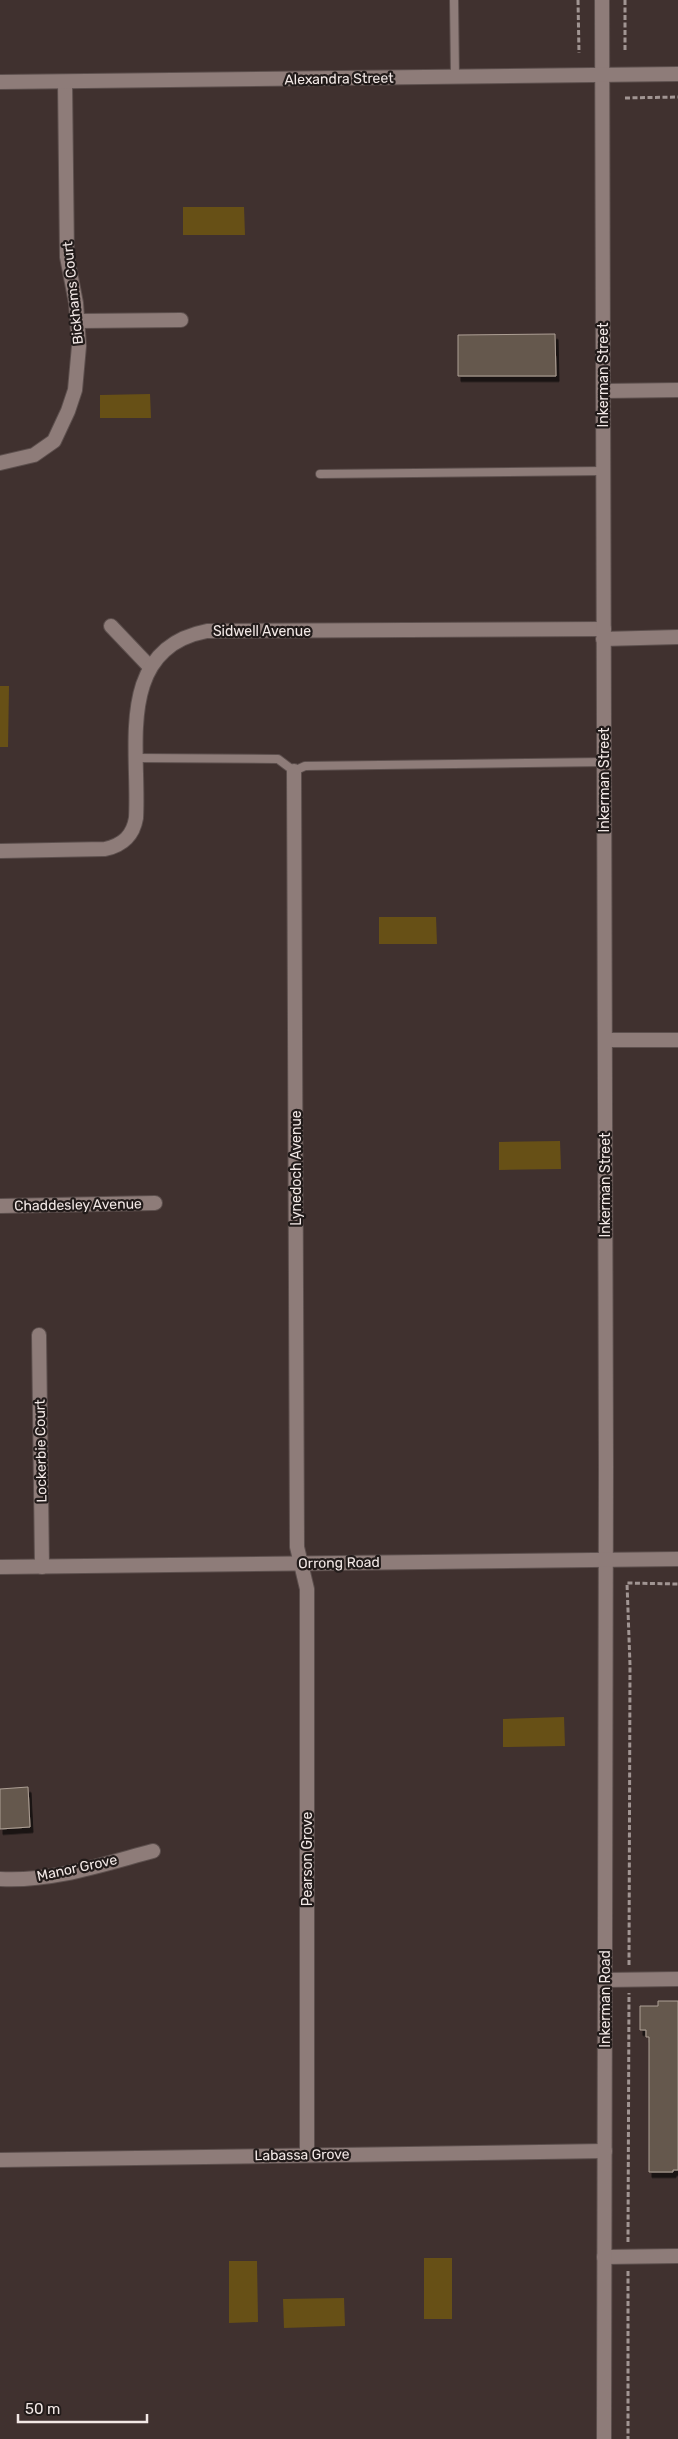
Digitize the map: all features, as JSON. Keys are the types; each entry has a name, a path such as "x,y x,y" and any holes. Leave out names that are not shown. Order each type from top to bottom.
{"street":[{"name":"Inkerman Street","path":"602,0 606,1560"},
{"name":"Alexandra Street","path":"0,82 678,74"},
{"name":"Bickhams Court","path":"0,463 34,455 46,448 59,432 74,390 79,361 79,321 68,257 66,82"},
{"path":"79,321 181,320"},
{"path":"603,391 678,390"},
{"path":"111,626 150,667"},
{"name":"Sidwell Avenue","path":"0,851 105,848 122,843 132,832 136,818 136,710 143,682 150,667 164,650 194,633 207,631 604,634 678,637"},
{"name":"Lynedoch Avenue","path":"294,771 297,1547 302,1564"},
{"path":"604,1040 678,1040"},
{"name":"Chaddesley Avenue","path":"0,1206 156,1203"},
{"name":"Lockerbie Court","path":"39,1335 42,1567"},
{"name":"Orrong Road","path":"0,1567 678,1559"},
{"name":"Inkerman Road","path":"604,2439 606,1560"},
{"name":"Pearson Grove","path":"302,1564 307,1589 307,2155"},
{"name":"Manor Grove","path":"0,1879 59,1875 154,1851"},
{"path":"605,1980 678,1979"},
{"name":"Labassa Grove","path":"0,2160 604,2151"},
{"path":"604,2257 678,2256"}],"lane":[{"path":"454,0 455,77"},
{"path":"320,474 603,471"},
{"path":"137,758 278,759 294,771 306,766 604,762"}],"path":[{"path":"578,0 579,53"},
{"path":"625,0 625,50"},
{"path":"625,98 678,97"},
{"path":"628,2439 630,1665 627,1584 678,1584"}],"shaded area":[{"path":"183,207 244,207 245,235 183,235"},
{"path":"150,394 151,418 100,418 100,395"},
{"path":"0,686 9,686 8,747 0,747"},
{"path":"379,917 436,917 437,944 379,944"},
{"path":"560,1141 561,1169 499,1170 499,1142"},
{"path":"564,1717 565,1746 503,1747 503,1719"},
{"path":"424,2258 452,2258 452,2319 424,2319"},
{"path":"229,2261 257,2261 258,2322 229,2323"},
{"path":"344,2298 345,2326 284,2328 283,2299"}],"building":[{"path":"555,334 556,376 458,376 458,335"},
{"path":"28,1787 30,1827 0,1829 0,1789"},
{"path":"658,2001 678,2001 678,2170 673,2170 673,2172 649,2172 649,2037 646,2037 646,2030 640,2030 640,2006 658,2006"}]}
